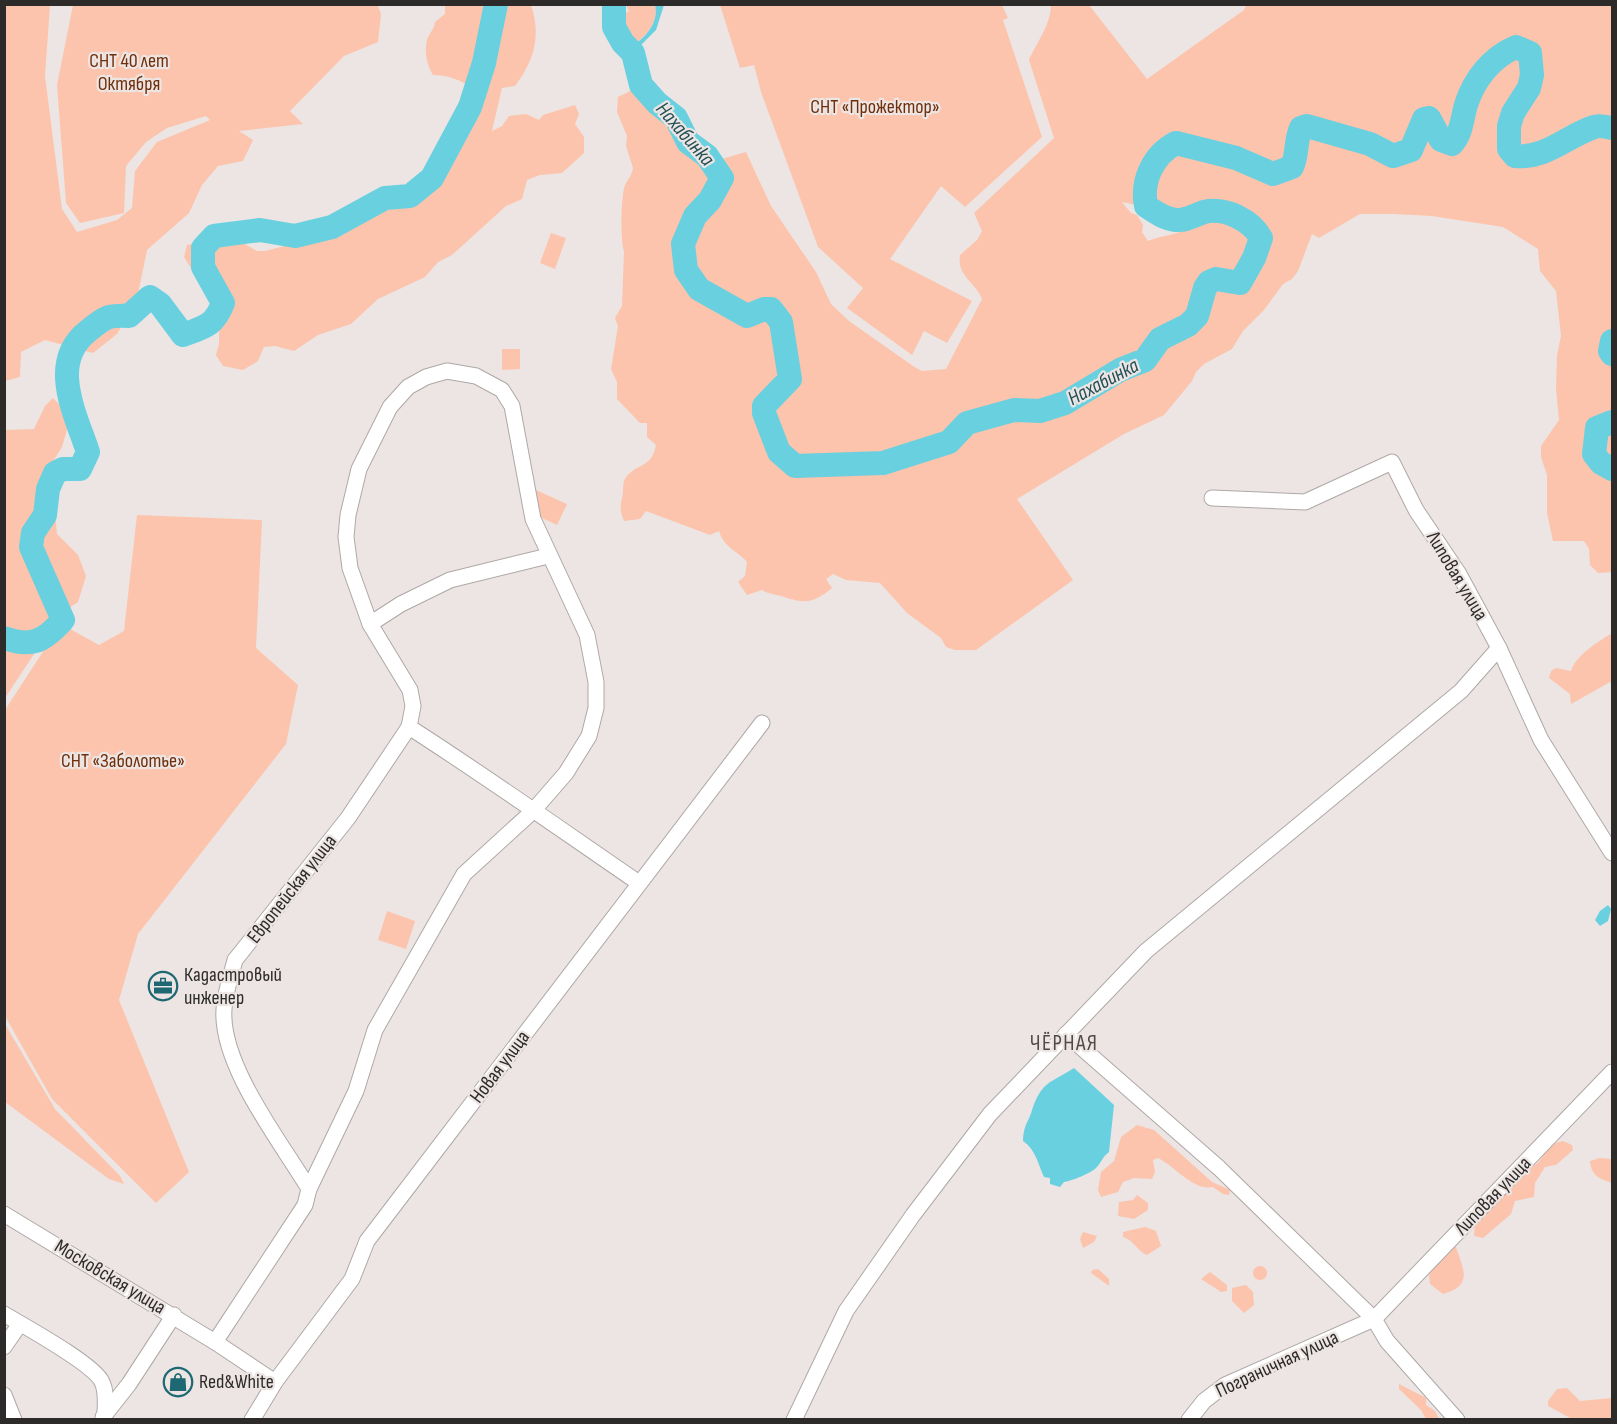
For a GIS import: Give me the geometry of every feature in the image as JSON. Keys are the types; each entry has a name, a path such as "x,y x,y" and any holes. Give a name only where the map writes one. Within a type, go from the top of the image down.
{"street":[{"name":"Европейская улица","path":"215,1342 305,1205 309,1189 356,1091 375,1030 464,874 532,811 578,755 590,736 596,708 596,682 587,635 548,556 533,519 513,406 502,390 476,376 447,371 426,376 408,387 390,407 354,483 346,537 350,568 370,624 410,690 413,706 409,727 348,818 236,960 228,984 224,1009 225,1030 238,1068 280,1146 309,1189"},
{"name":"Липовая улица","path":"1212,498 1305,502 1392,462 1416,510 1459,574 1499,648 1541,740 1612,853"},
{"path":"370,624 401,603 450,580 548,556"},
{"path":"794,1419 846,1311 913,1215 990,1114 1146,951 1461,691 1499,648"},
{"name":"Новая улица","path":"252,1419 275,1383 352,1279 367,1241 762,723"},
{"path":"409,727 639,883"},
{"path":"1066,1034 1219,1168 1374,1319 1386,1341 1457,1419"},
{"name":"Липовая улица","path":"1374,1319 1612,1072"},
{"name":"Московская улица","path":"4,1214 174,1315 215,1342"},
{"path":"4,1314 89,1368 102,1380 105,1394 103,1417"},
{"path":"103,1417 129,1384 174,1315"},
{"name":"Пограничная улица","path":"1189,1419 1204,1401 1225,1385 1374,1319"},
{"path":"4,1347 20,1324"},
{"path":"215,1342 275,1383"},
{"path":"4,1395 14,1419"}],"green space":[{"name":"СНТ 40 лет Октября","path":"5,4 50,5 45,76 62,209 77,232 117,220 132,208 135,171 157,142 210,120 206,116 167,128 146,142 126,166 124,213 80,223 66,203 57,85 73,5 377,4 381,14 378,42 344,56 290,111 303,124 239,131 253,140 243,161 218,166 202,185 189,213 147,250 137,299 117,334 93,353 45,340 21,352 20,377 5,381"},
{"path":"445,5 531,5 536,37 531,57 515,86 502,88 492,131 502,126 509,116 526,114 539,120 543,115 575,105 579,114 575,124 584,137 584,153 562,173 540,175 527,180 522,199 506,206 452,255 438,262 425,277 378,299 351,324 318,335 294,351 275,346 264,347 258,361 243,370 223,366 216,355 219,344 219,318 230,312 231,300 209,278 195,275 184,257 187,245 196,243 207,245 236,239 257,251 265,251 328,235 363,213 377,190 384,187 403,201 413,193 457,135 467,131 460,121 457,109 464,101 477,104 479,95 470,86 458,80 433,75 429,67 426,54 427,40 435,22 445,14"},
{"path":"626,5 655,5 655,17 650,28 634,45 623,38 619,17 629,11"},
{"name":"СНТ «Прожектор»","path":"720,5 1002,5 1008,18 1003,20 1042,137 965,207 941,186 890,259 972,301 947,343 924,331 912,355 847,308 863,288 818,247 761,92 754,65 740,68"},
{"path":"1051,5 1089,5 1147,79 1244,10 1246,5 1612,6 1612,572 1598,573 1590,565 1589,549 1584,541 1553,541 1547,513 1547,475 1541,457 1541,446 1559,420 1556,389 1557,355 1561,336 1556,291 1540,271 1538,249 1503,227 1432,216 1360,214 1319,238 1312,234 1298,271 1292,279 1283,284 1264,310 1243,331 1232,349 1204,364 1196,372 1192,381 1164,415 1124,434 1017,499 1073,580 976,650 955,650 946,647 941,638 907,613 880,583 846,580 833,574 826,579 832,588 820,597 809,601 791,599 762,590 747,595 738,582 745,576 747,562 727,545 719,531 710,535 646,511 640,519 624,521 621,507 624,481 629,474 651,458 656,445 647,437 647,423 640,423 617,399 617,382 611,369 618,326 615,318 622,306 623,198 625,185 633,168 626,146 627,136 617,112 618,97 630,91 638,94 676,122 677,144 705,164 746,152 771,206 816,272 831,304 849,321 913,366 922,371 946,369 982,299 961,269 960,262 960,255 977,240 982,231 974,213 1054,138 1029,60 1046,26","holes":["1144,197 1146,206 1166,213 1189,214 1188,227 1148,241 1142,232 1143,225 1137,215 1131,213 1122,202 1136,205"]},
{"path":"551,233 566,238 555,269 540,263"},
{"path":"502,349 520,349 520,369 502,370"},
{"path":"53,398 65,410 68,426 62,447 50,466 57,534 78,555 86,576 78,602 61,613 5,698 5,430 34,429 45,406"},
{"path":"536,490 567,504 557,525 540,517"},
{"name":"СНТ «Заболотье»","path":"137,515 262,520 256,648 298,685 286,744 138,934 119,1000 189,1172 156,1203 52,1099 5,1016 5,710 61,624 99,645 124,631"},
{"path":"1612,633 1612,681 1571,704 1570,694 1549,678 1551,671 1556,668 1571,671 1582,654"},
{"path":"387,911 415,921 406,949 378,940"},
{"path":"5,1024 55,1109 120,1176 124,1184 109,1179 5,1102"},
{"path":"1137,1125 1154,1130 1212,1182 1230,1190 1229,1195 1213,1187 1192,1182 1158,1158 1153,1160 1155,1172 1152,1179 1134,1178 1123,1182 1118,1192 1101,1197 1098,1190 1101,1172 1114,1161 1121,1137"},
{"path":"1563,1141 1572,1145 1573,1150 1556,1165 1545,1167 1535,1183 1534,1197 1515,1201 1511,1214 1483,1238 1474,1236 1475,1220 1525,1168 1537,1164 1550,1147"},
{"path":"1600,1158 1611,1159 1612,1183 1600,1178 1592,1170 1590,1161"},
{"path":"1137,1195 1148,1203 1148,1210 1134,1219 1118,1216 1119,1202 1133,1200"},
{"path":"1145,1227 1156,1231 1161,1246 1147,1255 1123,1237 1123,1232"},
{"path":"1083,1232 1097,1236 1094,1242 1083,1248 1080,1239"},
{"path":"1456,1247 1463,1268 1463,1280 1459,1286 1443,1294 1430,1284 1429,1275 1449,1248"},
{"path":"1257,1266 1263,1266 1267,1273 1263,1280 1257,1280 1253,1276 1253,1270"},
{"path":"1098,1269 1109,1279 1109,1286 1091,1273 1092,1270"},
{"path":"1210,1272 1227,1285 1227,1291 1221,1292 1201,1279"},
{"path":"1246,1285 1253,1292 1254,1305 1244,1313 1232,1301 1232,1288"},
{"path":"1399,1384 1426,1398 1426,1405 1435,1411 1439,1419 1426,1419 1421,1410 1399,1389"},
{"path":"1567,1388 1580,1401 1612,1398 1612,1419 1572,1419 1548,1406 1548,1401 1557,1389"}],"water":[{"path":"610,4 616,5 625,34 623,38 634,45 651,28 655,17 655,5 664,5 656,30 639,47 642,55 638,66 619,46 611,31 608,14"},
{"path":"685,125 688,131 695,133 696,144 707,156 705,164 684,153 677,144 680,126"},
{"path":"1608,905 1611,909 1608,921 1600,926 1595,920 1600,911"},
{"path":"1074,1068 1114,1105 1109,1152 1094,1170 1064,1182 1060,1187 1050,1184 1050,1178 1044,1177 1034,1153 1023,1141 1025,1127 1039,1093 1047,1084"}],"waterway":[{"name":"Нахабинка","path":"4,638 22,642 37,641 50,633 63,620 31,547 33,533 45,515 48,489 55,473 63,469 80,469 88,452 68,388 69,358 76,344 103,320 116,316 129,316 150,297 160,304 183,335 208,325 216,317 223,303 203,267 203,248 214,236 260,230 295,236 332,227 385,198 410,196 432,178 470,107 484,63 496,4"},
{"name":"Нахабинка","path":"614,4 614,27 623,43 633,53 641,85 657,103 676,118 688,142 707,156 722,178 710,200 695,216 683,244 686,270 699,289 747,316 764,309 771,309 781,322 790,379 764,406 764,413 779,452 795,466 883,463 949,442 967,423 1014,410 1040,411 1065,403 1120,370 1145,360 1160,339 1188,325 1197,316 1209,282 1216,279 1240,283 1254,258 1261,238 1251,226 1237,216 1220,211 1204,212 1187,219 1176,220 1164,217 1146,206 1145,187 1150,170 1161,154 1176,143 1236,158 1273,174 1292,167 1299,133 1301,128 1307,126 1370,144 1393,156 1411,150 1424,119 1429,118 1441,140 1452,144 1460,130 1469,95 1479,78 1499,57 1516,47 1530,53 1532,75 1529,88 1513,113 1509,126 1509,149 1515,156 1546,151 1594,127 1612,128"},
{"name":"Нахабинка","path":"1612,341 1610,351 1612,354"},
{"name":"Нахабинка","path":"1612,422 1597,428 1594,454 1601,463 1612,469"}],"place":[{"name":"Кадастровый инженер","path":"163,986"},
{"name":"Red&White","path":"178,1382"}],"district":[{"name":"ЧЁРНАЯ","path":"1064,1043"}]}
